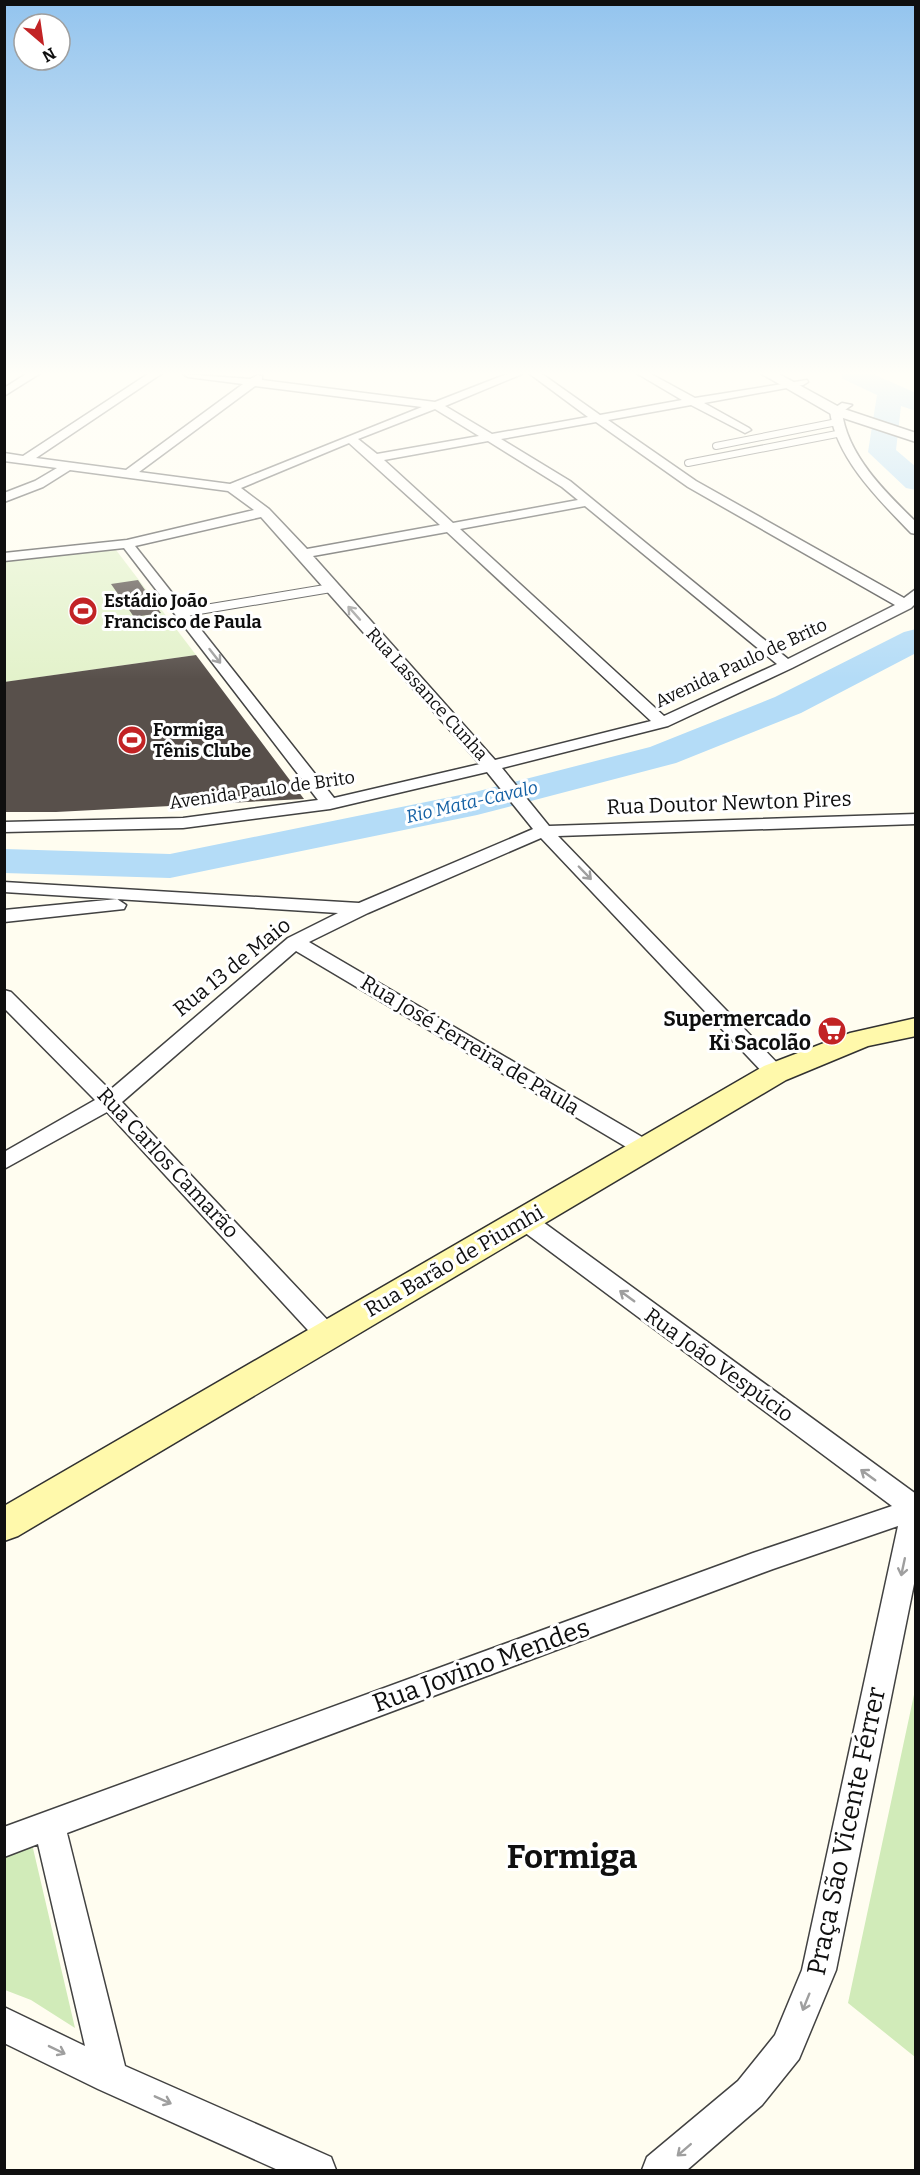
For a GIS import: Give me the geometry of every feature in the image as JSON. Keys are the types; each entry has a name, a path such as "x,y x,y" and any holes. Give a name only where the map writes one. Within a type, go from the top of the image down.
{"main road":[{"name":"Rua Barão de Piumhi","path":"4,1525 775,1073 860,1039 915,1027"}],"street":[{"path":"4,498 39,484 53,476"},
{"name":"Rua Lassance Cunha","path":"139,476 231,488 246,496 264,512 304,554 491,766 539,824 775,1073"},
{"path":"231,488 261,476"},
{"path":"394,476 662,723"},
{"path":"552,476 588,502 787,665"},
{"path":"680,476 911,599"},
{"path":"867,476 870,482 915,530"},
{"path":"304,554 588,502"},
{"path":"4,556 127,544 264,512"},
{"path":"127,544 330,804"},
{"name":"Avenida Paulo de Brito","path":"4,826 183,823 330,804 491,766 662,723 787,665 911,599"},
{"name":"Rua Doutor Newton Pires","path":"539,824 915,819"},
{"name":"Rua 13 de Maio","path":"4,1162 110,1101 295,942 539,824"},
{"path":"4,887 181,900 361,909"},
{"path":"4,916 181,900"},
{"name":"Rua José Ferreira de Paula","path":"295,942 646,1149"},
{"name":"Rua Carlos Camarão","path":"4,996 110,1101 327,1335"},
{"name":"Rua João Vespúcio","path":"524,1220 915,1509"},
{"name":"Rua Jovino Mendes","path":"4,1842 763,1561 915,1509"},
{"name":"Praça São Vicente Férrer","path":"660,2170 750,2093 787,2047 819,1970 915,1509"},
{"path":"49,1824 110,2077"},
{"path":"4,2024 110,2077 318,2170"}],"lane":[{"path":"181,613 332,588"}],"green space":[{"name":"Estádio João Francisco de Paula","path":"116,550 196,655 5,682 4,561"},
{"path":"915,1690 915,2057 848,2003"},
{"path":"32,1844 75,2028 31,2000 5,1990 4,1855"}],"building":[{"path":"138,580 161,613 134,617 111,584"},
{"name":"Formiga Tênis Clube","path":"196,655 304,799 56,812 4,812 4,682"}],"waterway":[{"name":"Rio Mata-Cavalo","path":"909,476 916,482"},
{"name":"Rio Mata-Cavalo","path":"4,861 170,866 477,803 663,755 788,705 916,639"}],"place":[{"name":"Estádio João Francisco de Paula","path":"83,611"},
{"name":"Formiga Tênis Clube","path":"132,740"},
{"name":"Supermercado Ki Sacolão","path":"832,1031"}],"district":[{"name":"Formiga","path":"572,1856"}]}
